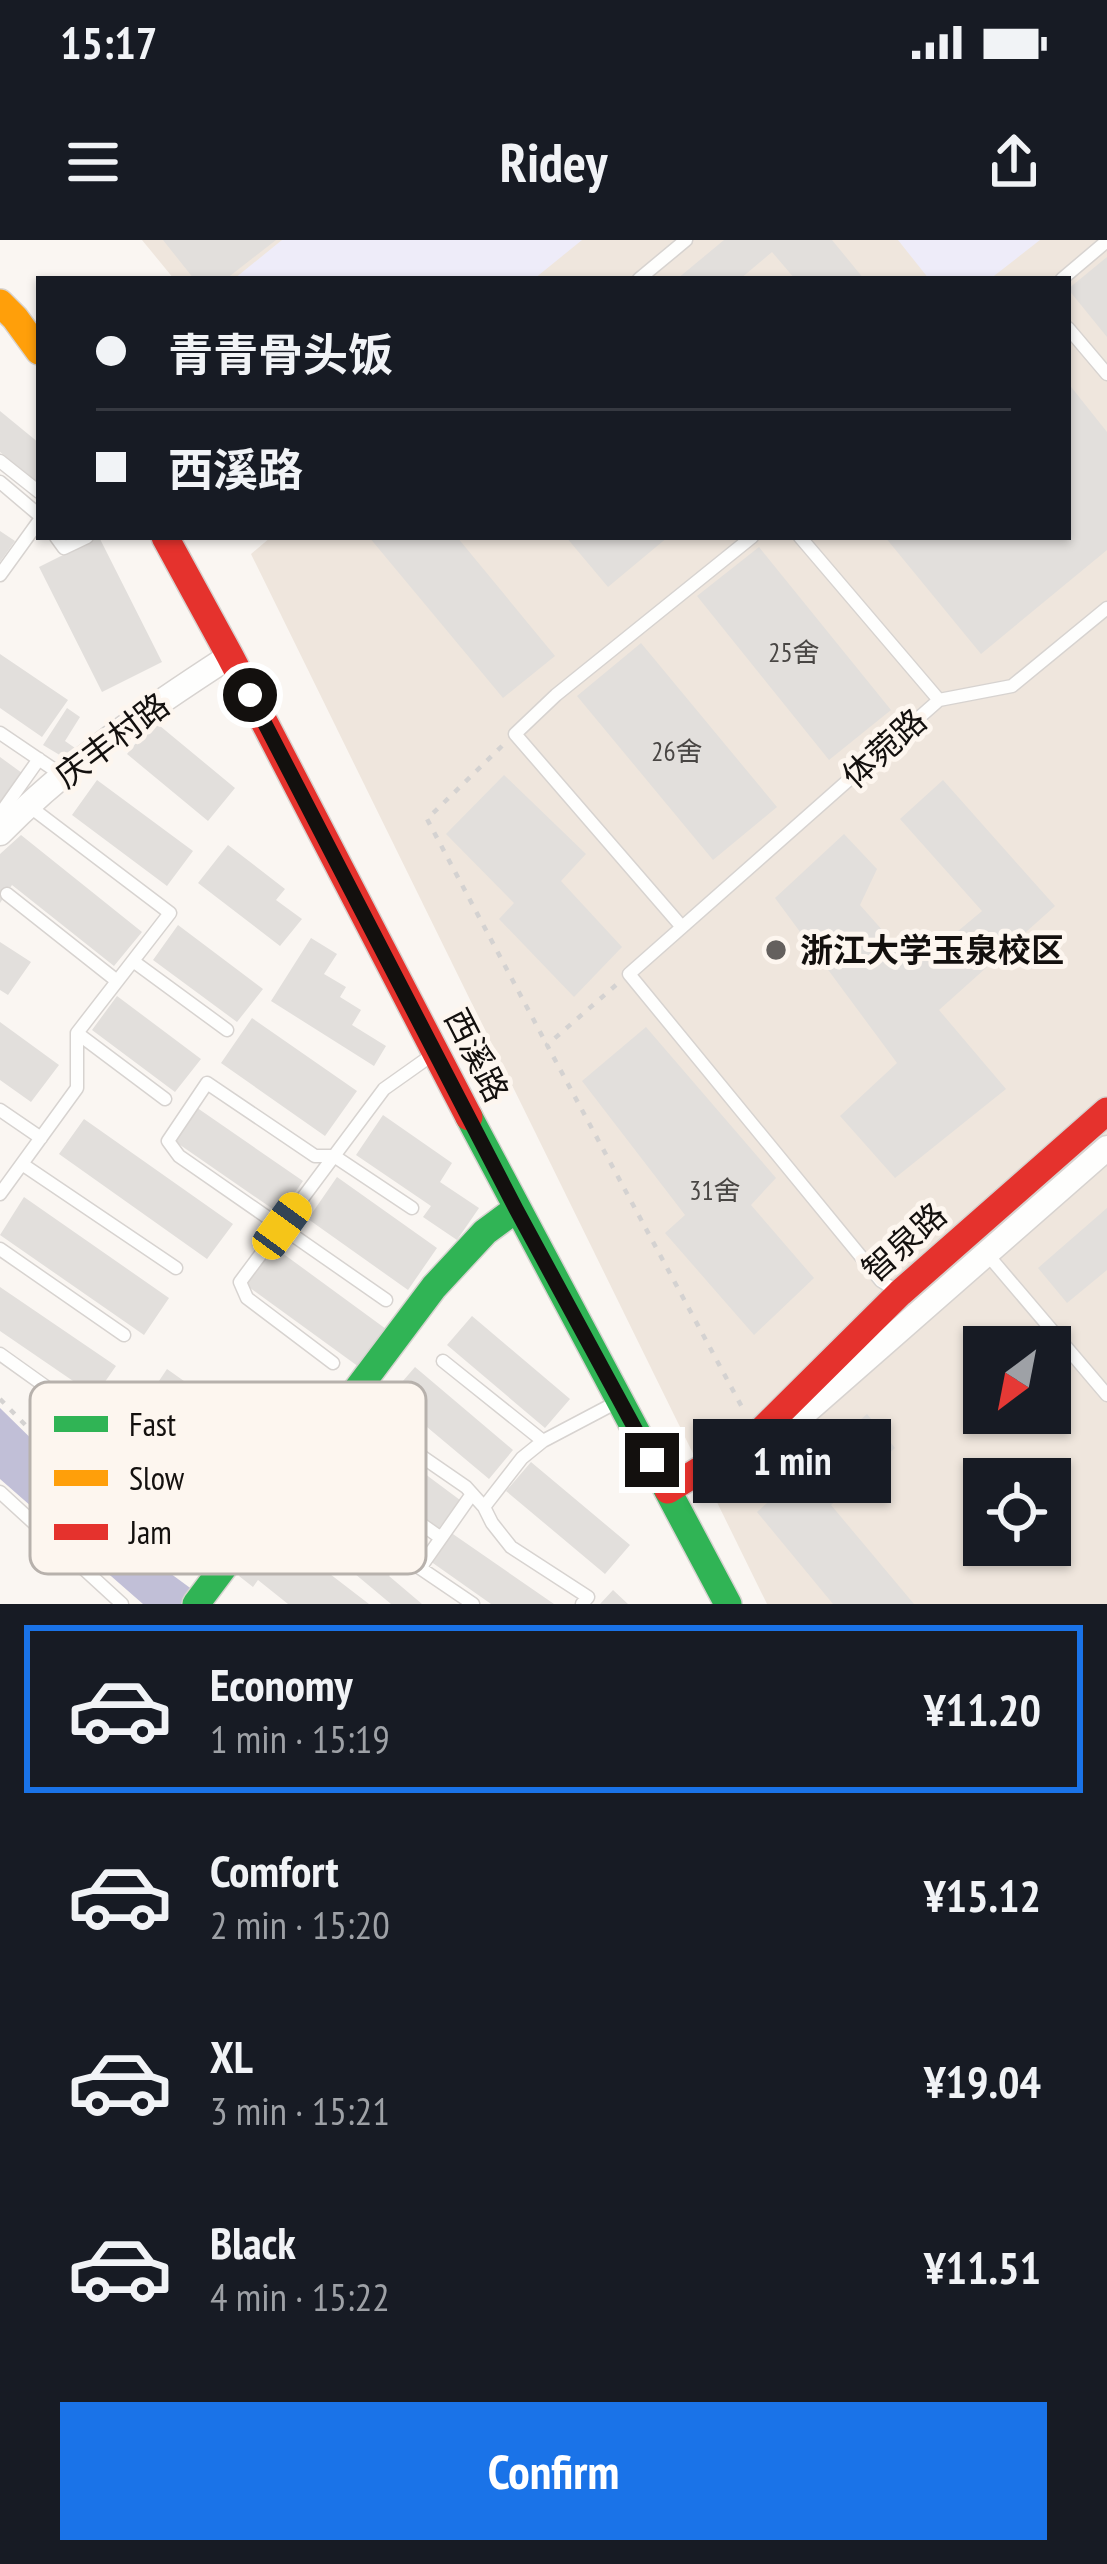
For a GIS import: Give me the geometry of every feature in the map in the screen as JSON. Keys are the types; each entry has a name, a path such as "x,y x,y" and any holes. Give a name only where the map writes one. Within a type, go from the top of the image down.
{"main road":[{"path":"0,303 36,347"},
{"name":"西溪路","path":"167,540 728,1604"},
{"name":"智泉路","path":"668,1490 758,1434 900,1293 1107,1111"},
{"path":"362,1382 434,1287 485,1232 516,1209"}],"street":[{"name":"庆丰村路","path":"0,833 62,775 157,703 230,656"},
{"name":"智泉路","path":"758,1434 790,1425 1107,1148"}],"lane":[{"path":"643,276 686,240"},
{"path":"1065,276 1098,243"},
{"path":"1071,332 1107,374"},
{"path":"0,461 36,490"},
{"path":"0,482 36,515"},
{"path":"0,575 36,522"},
{"path":"682,927 515,734 556,695 748,540"},
{"path":"803,540 939,700"},
{"name":"体菀路","path":"629,974 939,700 1012,686 1107,608"},
{"path":"0,733 62,775"},
{"path":"0,814 39,759"},
{"path":"0,1193 77,1088 77,1033 170,913 29,806"},
{"path":"8,894 117,981"},
{"path":"133,961 227,1030"},
{"path":"629,974 881,1281 900,1293"},
{"path":"77,1033 166,1099"},
{"path":"333,1364 247,1298 240,1282 383,1089 436,1052"},
{"path":"386,1300 179,1156 168,1141 207,1083 315,1156 334,1156 412,1208"},
{"path":"0,1109 41,1138"},
{"path":"22,1164 176,1268"},
{"path":"0,1249 124,1335"},
{"path":"986,1252 1107,1395"},
{"path":"0,1354 39,1382"},
{"path":"442,1361 543,1441"},
{"path":"484,1507 522,1458 543,1441 620,1401"},
{"path":"426,1461 472,1494 511,1546 588,1597 582,1604"},
{"path":"0,1492 30,1520"},
{"path":"426,1559 472,1494"},
{"path":"426,1527 441,1538"},
{"path":"426,1572 473,1604"},
{"path":"89,1574 122,1604"}],"path":[{"path":"515,734 427,819 758,1434"},
{"path":"547,1045 629,974"},
{"path":"0,1399 30,1430"},
{"path":"175,1574 202,1595"}],"shaded area":[{"name":"浙江大学玉泉校区","path":"142,240 1107,240 1107,1604 767,1604 251,554 267,540 1071,540 1071,276 172,276"},
{"path":"282,240 582,240 538,276 238,276"},
{"path":"898,240 1040,240 994,276 927,276"}],"water":[{"path":"0,1408 30,1437 30,1505 0,1479"},
{"path":"109,1574 171,1574 212,1604 143,1604"}],"building":[{"path":"163,240 276,240 230,276 192,276"},
{"path":"724,240 832,240 862,276 792,276 772,252 744,276 681,276"},
{"path":"1107,257 1107,337 1071,293 1071,287"},
{"path":"1071,387 1107,432 1107,550 981,654 887,540 1071,540"},
{"path":"0,411 36,441 36,481 0,452"},
{"path":"0,531 15,541 0,562"},
{"path":"101,540 162,662 102,692 39,567"},
{"path":"371,540 459,540 555,656 503,698"},
{"path":"569,540 664,540 608,587"},
{"path":"759,547 891,710 829,760 697,596"},
{"path":"641,643 777,807 713,860 577,696"},
{"path":"0,654 68,700 42,737 0,708"},
{"path":"67,708 80,717 65,741 75,748 68,760 43,745"},
{"path":"154,721 235,788 208,821 127,754"},
{"path":"0,757 22,773 0,806"},
{"path":"504,775 586,854 561,881 622,947 574,997 499,919 514,903 446,834"},
{"path":"97,780 193,851 167,886 72,815"},
{"path":"943,780 1055,906 939,1010 1006,1089 895,1178 840,1116 897,1063 775,898 844,834 877,869 860,905 915,967 982,911 900,819"},
{"path":"21,835 142,932 114,966 12,885 0,903 0,854"},
{"path":"228,845 285,889 276,900 302,919 280,946 198,883"},
{"path":"178,925 263,989 237,1022 153,960"},
{"path":"311,938 337,954 324,974 346,987 340,997 361,1010 352,1025 386,1046 374,1066 271,1001"},
{"path":"0,942 31,962 8,995 0,990"},
{"path":"117,996 201,1059 175,1092 92,1030"},
{"path":"252,1018 357,1091 325,1136 221,1063"},
{"path":"0,1022 59,1065 31,1102 0,1080"},
{"path":"646,1027 776,1178 751,1205 814,1278 754,1335 665,1233 685,1215 582,1081"},
{"path":"193,1105 303,1181 280,1214 170,1138"},
{"path":"383,1115 452,1163 440,1182 479,1208 457,1240 423,1217 431,1206 356,1155"},
{"path":"84,1119 233,1224 207,1259 59,1154"},
{"path":"337,1177 437,1248 408,1290 308,1219"},
{"path":"24,1197 169,1298 144,1335 0,1235"},
{"path":"1107,1208 1107,1270 1067,1303 1038,1268"},
{"path":"274,1247 386,1329 359,1367 246,1285"},
{"path":"0,1287 116,1366 105,1382 75,1382 0,1331"},
{"path":"472,1316 570,1399 545,1428 447,1345"},
{"path":"415,1367 513,1450 489,1479 426,1426 426,1382 402,1382"},
{"path":"167,1369 185,1382 158,1382"},
{"path":"867,1414 895,1448 831,1505 914,1604 833,1604 757,1512"},
{"path":"531,1462 630,1545 605,1574 506,1491"},
{"path":"426,1475 460,1500 439,1528 426,1518"},
{"path":"450,1532 554,1604 491,1604 430,1561"},
{"path":"330,1574 369,1604 288,1604 258,1580 253,1587 239,1576"},
{"path":"355,1574 391,1574 422,1604 391,1604"},
{"path":"613,1590 628,1604 600,1604"}],"traffic: fast":[{"path":"469,1117 728,1604"},
{"path":"363,1382 434,1287 485,1232 516,1209"},
{"path":"196,1604 219,1574"}],"traffic: slow":[{"path":"0,303 36,347"}],"traffic: jam":[{"path":"167,540 469,1117"},
{"path":"668,1490 758,1434 900,1293 1107,1111"}],"place":[{"name":"浙江大学玉泉校区","path":"776,950"}],"route":[{"path":"250,695 516,1209 652,1460"}]}
